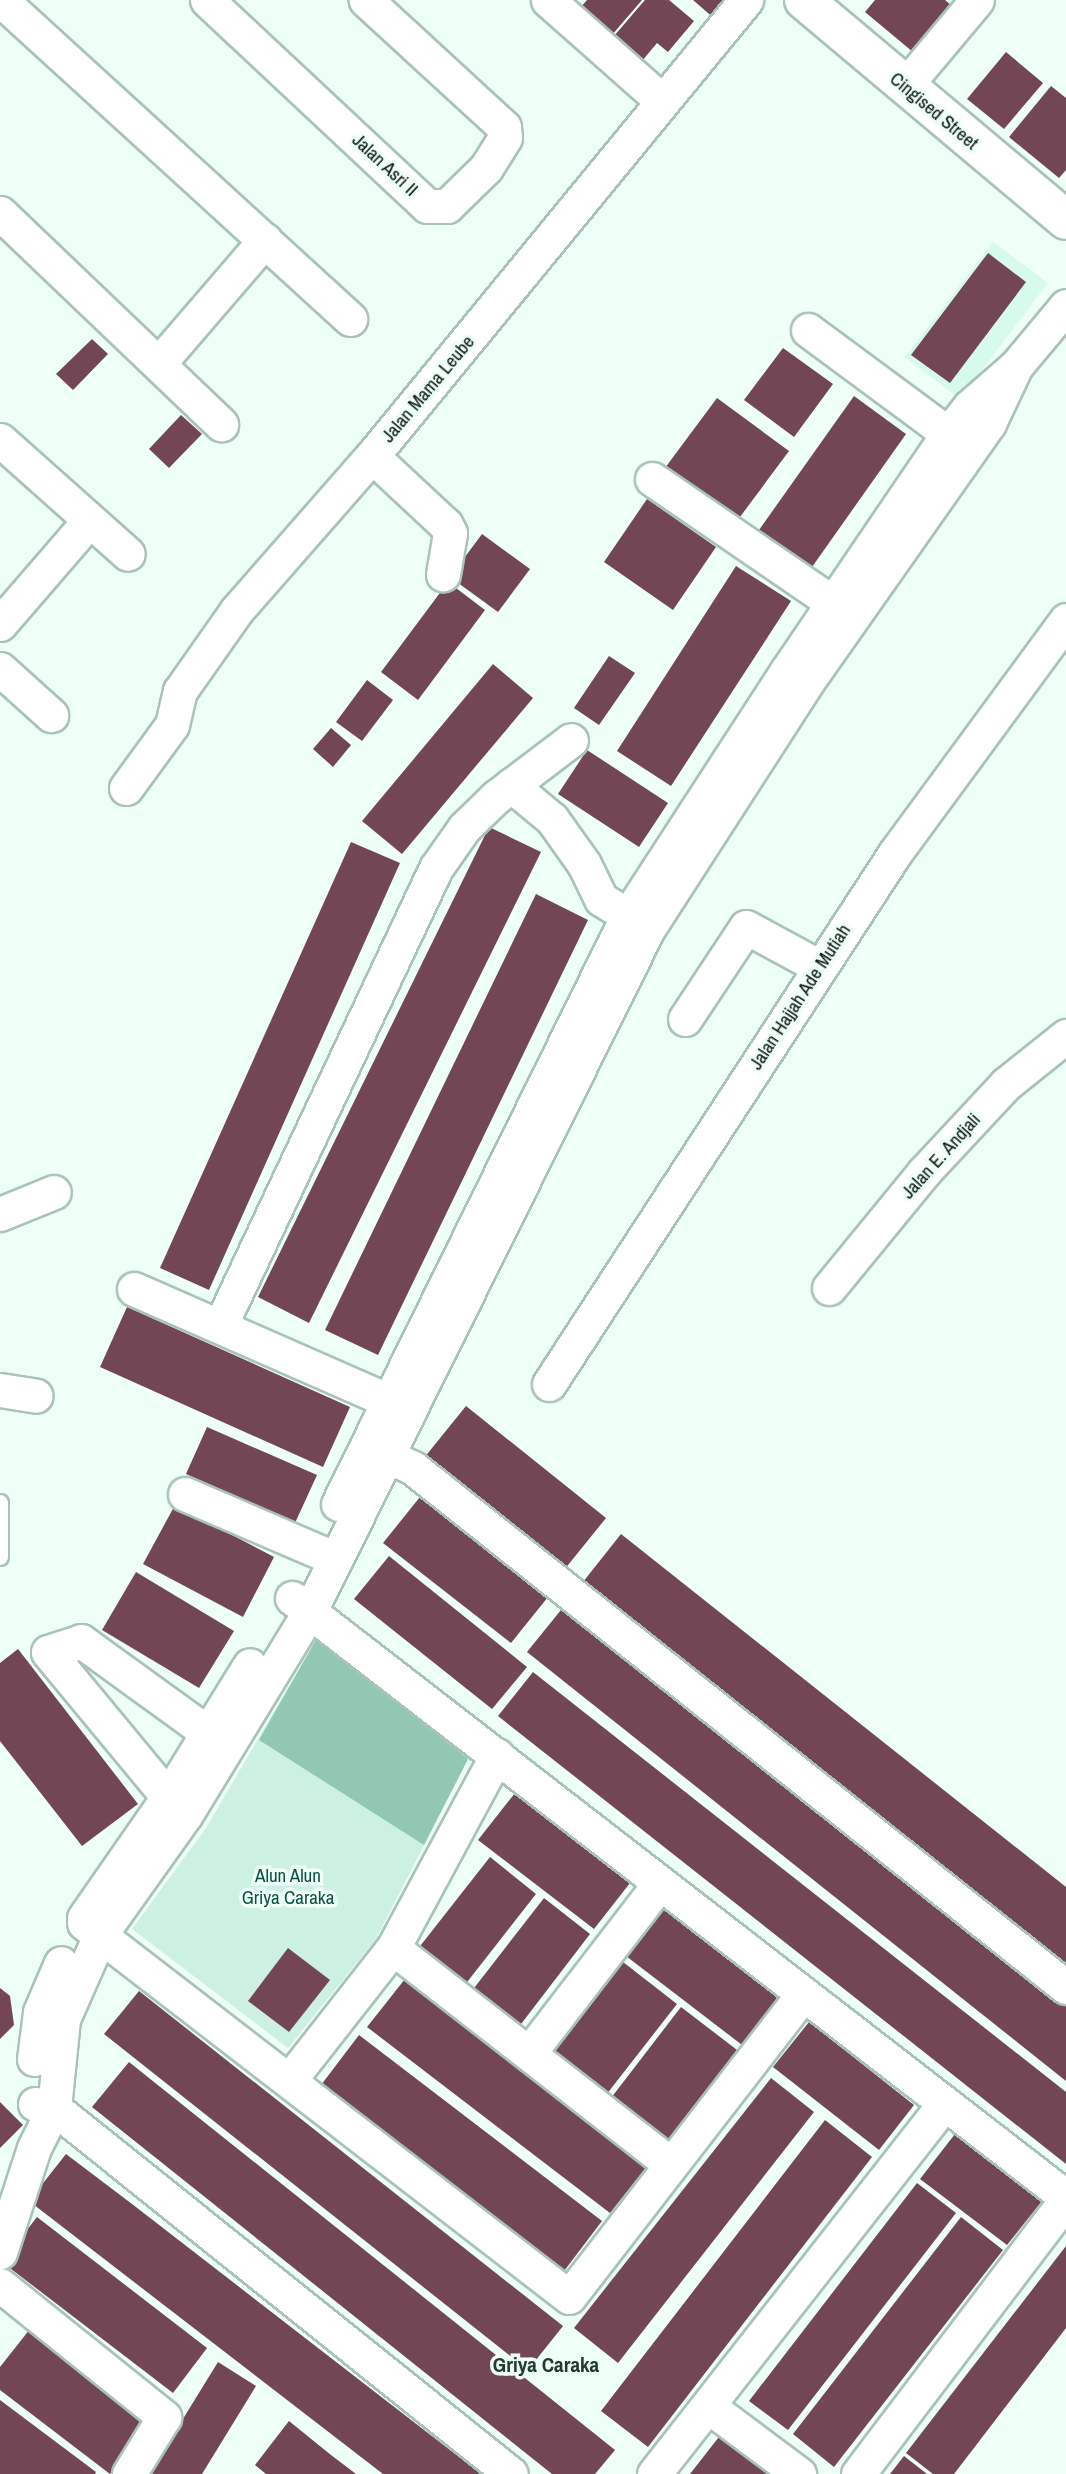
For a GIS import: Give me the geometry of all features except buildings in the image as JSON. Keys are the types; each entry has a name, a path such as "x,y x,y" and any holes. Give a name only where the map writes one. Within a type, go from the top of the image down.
{"main road":[{"name":"Cingised Street","path":"804,0 1066,220"}],"street":[{"path":"1,0 350,319"},
{"name":"Jalan Asri II","path":"207,0 427,206 447,205 486,168 505,137 504,127 366,0"},
{"path":"548,0 662,100"},
{"name":"Jalan Mama Leube","path":"126,788 172,725 180,691 225,626 372,456 746,0"},
{"path":"905,86 977,0"},
{"path":"0,213 160,362 221,424"},
{"path":"160,362 265,240"},
{"path":"91,1928 186,1814 302,1604 638,923 796,678 965,435 1016,366 1066,306"},
{"path":"808,330 965,435"},
{"path":"796,678 833,603 965,435"},
{"path":"0,440 88,522 128,554"},
{"path":"372,456 446,525 450,533 443,574"},
{"path":"652,479 833,603"},
{"path":"0,624 88,522"},
{"name":"Jalan Hajjah Ade Mutiah","path":"549,1384 895,853 1066,620"},
{"path":"0,669 51,715"},
{"path":"221,1324 436,868 464,828 511,785 571,740"},
{"path":"511,785 552,819 601,899 638,923"},
{"path":"685,1019 746,927 820,967"},
{"name":"Jalan E. Andjali","path":"829,1288 933,1163 1006,1084 1066,1036"},
{"path":"0,1214 54,1192"},
{"path":"134,1289 221,1324 399,1406"},
{"path":"0,1390 36,1395"},
{"path":"377,1451 414,1468 1066,1987"},
{"path":"185,1494 326,1555"},
{"path":"0,2252 34,2148 63,2019 91,1928 208,1733 302,1604"},
{"path":"302,1604 1066,2199 858,2474"},
{"path":"168,1797 48,1652 81,1641 208,1733"},
{"path":"291,2078 393,1948 497,1755"},
{"path":"530,2053 659,1884"},
{"path":"91,1928 291,2078 569,2297 802,1996"},
{"path":"393,1948 670,2164"},
{"path":"654,2474 943,2105"},
{"path":"43,2106 511,2474"},
{"path":"0,2285 164,2417 129,2474"},
{"path":"708,2406 799,2474"}],"lane":[{"path":"0,1503 0,1557"}],"shaded area":[{"path":"993,242 1048,283 960,399 905,357"},
{"path":"317,1638 468,1759 424,1845 259,1740"}],"green space":[{"name":"Alun Alun Griya Caraka","path":"317,1638 468,1759 376,1939 288,2048 132,1929 206,1828"}],"district":[{"name":"Griya Caraka","path":"546,2365"}]}
